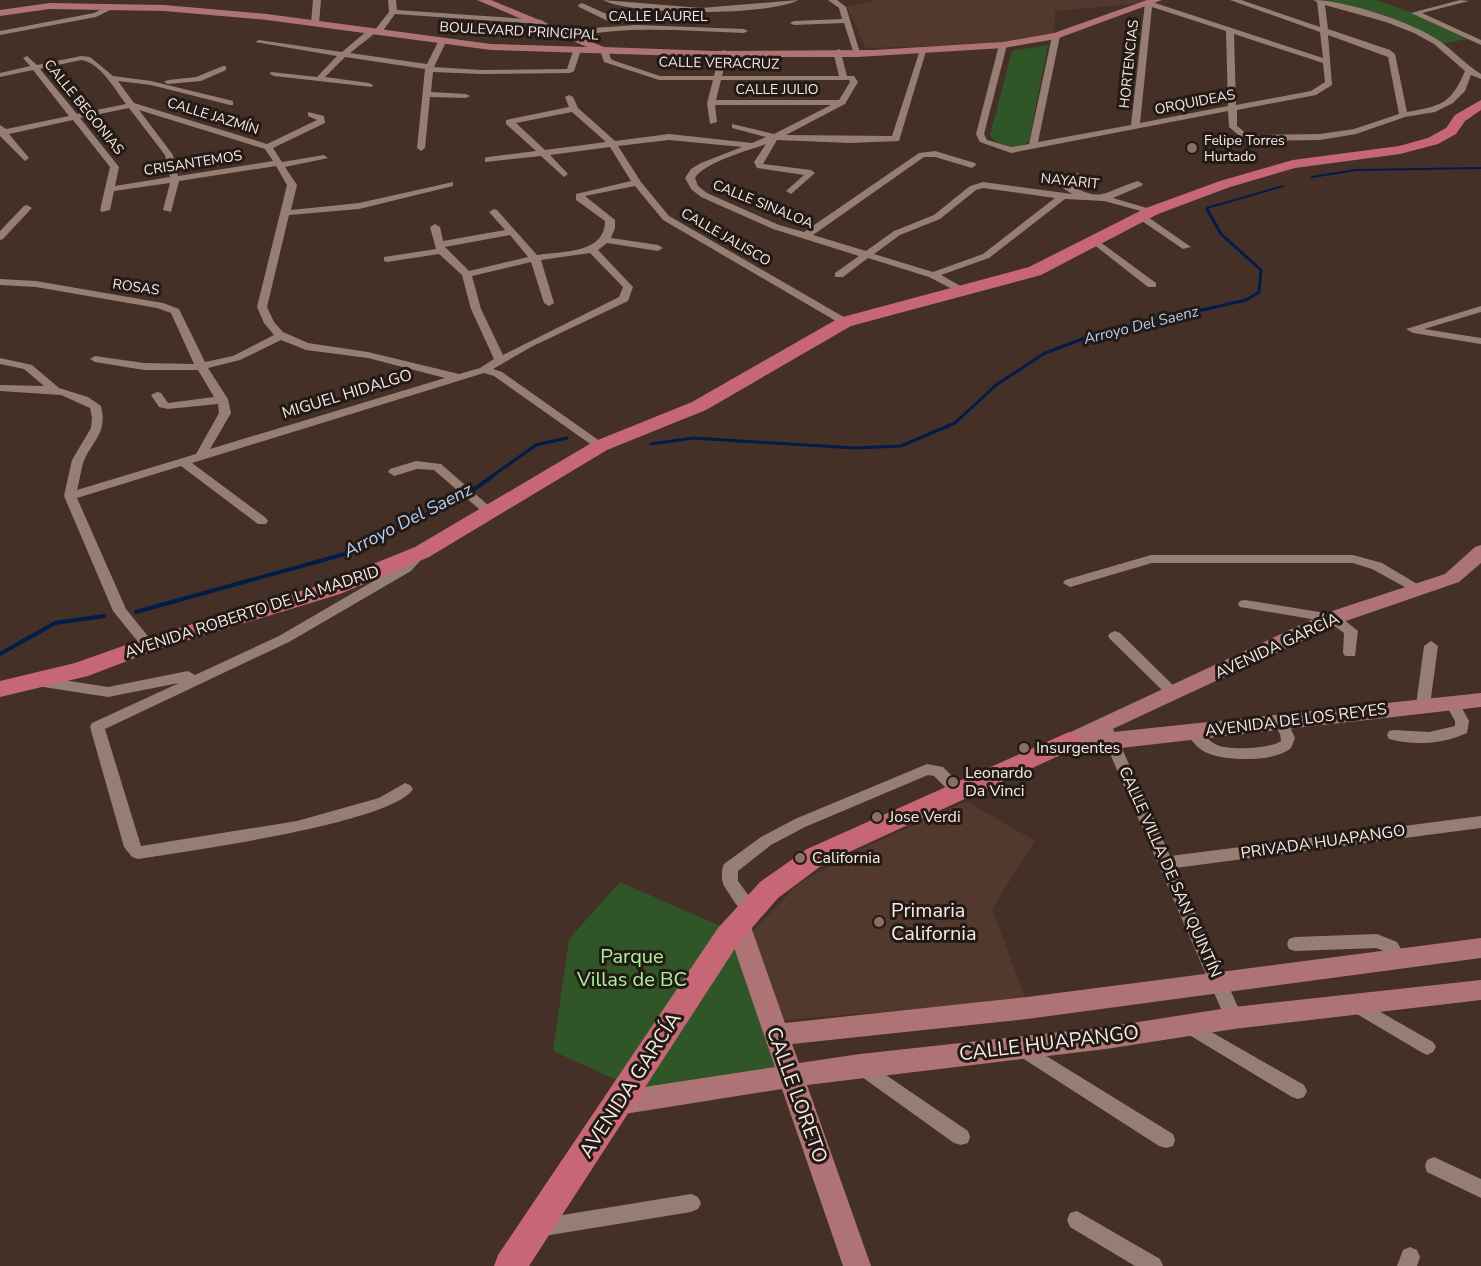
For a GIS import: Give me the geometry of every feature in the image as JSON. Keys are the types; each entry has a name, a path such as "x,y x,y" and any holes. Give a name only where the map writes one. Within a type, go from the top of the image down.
{"main road":[{"name":"AVENIDA ROBERTO DE LA MADRID","path":"0,689 80,670 148,645 332,589 422,552 600,446 699,406 845,322 1035,271 1096,242 1147,214 1225,184 1293,164 1400,150 1433,141 1451,130 1461,118 1479,107"},
{"name":"AVENIDA GARCÍA","path":"510,1266 714,957 745,917 790,873 816,856 1069,741"}],"street":[{"path":"315,23 317,0"},
{"path":"320,78 341,56 374,33 393,12 392,0"},
{"path":"482,0 509,13 520,14"},
{"path":"498,0 520,14 604,50"},
{"path":"607,0 681,9 720,9 794,0"},
{"path":"832,0 842,7 862,52"},
{"path":"1234,0 1380,48 1392,56 1403,115"},
{"path":"1153,1 1327,62"},
{"name":"BOULEVARD PRINCIPAL","path":"0,13 47,3 90,3 215,12 491,47 720,54 838,53 1003,45 1056,36 1153,1"},
{"name":"HORTENCIAS","path":"1135,128 1153,1"},
{"path":"1319,1 1403,25 1452,52 1469,71 1481,77"},
{"name":"ORQUIDEAS","path":"1003,45 980,134 984,142 1011,150 1312,93 1329,83 1319,1"},
{"path":"1466,1 1415,13 1481,43"},
{"path":"582,5 617,22 590,30"},
{"path":"0,33 96,15 111,6"},
{"path":"393,12 541,22"},
{"path":"794,22 848,21"},
{"path":"1230,28 1233,127 1245,136 1320,137 1356,131 1403,115 1432,110 1450,101 1461,91 1469,71"},
{"name":"CALLE LAUREL","path":"573,35 590,30 744,31"},
{"path":"1464,36 1481,32"},
{"path":"1033,146 1056,36"},
{"path":"259,42 429,68 570,71 577,50"},
{"path":"421,148 429,68 442,42"},
{"name":"CALLE VERACRUZ","path":"604,50 607,60 612,63 649,76 718,79 843,76"},
{"path":"735,126 775,137 896,139 924,50"},
{"path":"838,53 843,76 851,78 854,82 842,102"},
{"path":"713,122 711,103 718,79 720,54"},
{"name":"CALLE BEGONIAS","path":"27,58 115,167 112,189 105,210"},
{"path":"0,75 87,58 111,78 170,155 175,181 168,210"},
{"path":"151,83 187,82 223,68"},
{"path":"274,74 369,85"},
{"path":"111,78 151,83 230,103"},
{"path":"427,94 466,96"},
{"name":"CALLE JALISCO","path":"569,97 574,109 612,143 637,183 666,218 845,322"},
{"name":"CALLE JULIO","path":"711,103 842,102"},
{"name":"CALLE SINALOA","path":"842,102 775,137 751,145 694,171 690,178 694,187 704,195 776,227 933,275 960,290"},
{"path":"24,158 1,131 132,105"},
{"name":"CALLE JAZMÍN","path":"132,105 268,147 280,164 292,185 262,307 265,318 282,335"},
{"path":"564,174 509,122 574,109"},
{"path":"268,147 322,121 321,118 311,114"},
{"path":"488,160 669,136 751,145"},
{"path":"775,137 758,162 760,166 811,172 791,191"},
{"path":"805,236 927,153 972,165"},
{"name":"CRISANTEMOS","path":"112,189 324,158"},
{"path":"1078,176 1059,182 1081,195"},
{"path":"467,274 535,258 592,250 605,240 610,228 609,220 579,198 581,194 637,183"},
{"path":"285,213 359,206 450,184"},
{"path":"1104,198 1138,184"},
{"name":"NAYARIT","path":"866,256 897,233 937,217 974,188 983,185 1063,196 1081,195 1104,198 1147,214 1186,247"},
{"path":"933,275 986,256 1063,196"},
{"path":"0,237 27,208"},
{"path":"494,212 535,258 549,303"},
{"path":"435,227 441,248 467,274 476,309 500,360"},
{"path":"387,259 512,232"},
{"path":"605,240 626,241 658,248"},
{"path":"1096,242 1152,285"},
{"name":"MIGUEL HIDALGO","path":"70,496 484,370 544,336 624,299 628,287 592,250"},
{"path":"839,275 866,256"},
{"name":"ROSAS","path":"0,282 36,284 167,308 179,317 202,368 222,399"},
{"path":"1481,309 1411,329 1481,341"},
{"path":"95,359 154,369 202,368 259,348 282,335 307,348 362,354 428,372 459,377"},
{"path":"0,361 28,367 55,390"},
{"path":"484,370 498,374 600,446"},
{"path":"0,388 55,390 82,396 95,406 98,418 97,428 78,460 70,496 120,611 148,645"},
{"path":"157,395 163,405 168,406 222,399 225,413 201,456"},
{"path":"183,462 262,521"},
{"path":"394,472 416,465 437,467 490,512"},
{"name":"AVENIDA GARCÍA","path":"1069,741 1108,734 1174,694 1333,618 1452,578 1469,565 1481,551"},
{"path":"405,789 384,802 297,827 138,853 132,847 97,727 284,639 406,568 422,552"},
{"path":"1070,583 1151,559 1344,558 1364,561 1417,588"},
{"path":"1245,604 1333,618 1351,631 1350,652"},
{"path":"1115,636 1174,694"},
{"path":"1423,705 1431,646"},
{"path":"37,681 108,692 142,687 212,671"},
{"name":"AVENIDA DE LOS REYES","path":"1108,734 1193,732 1481,700"},
{"path":"1394,735 1427,738 1455,733 1462,729 1462,721 1452,703"},
{"name":"CALLE VILLA DE SAN QUINTÍN","path":"1108,734 1234,1018"},
{"path":"745,917 730,882 730,868 766,841 927,769 938,771 958,791"},
{"name":"PRIVADA HUAPANGO","path":"1165,863 1481,822"},
{"name":"CALLE LORETO","path":"745,917 776,1035 793,1075 856,1266"},
{"path":"1295,944 1377,941 1391,947 1398,958"},
{"path":"776,1035 1027,1008 1481,948"},
{"name":"CALLE HUAPANGO","path":"618,1103 860,1065 1020,1048 1234,1018 1481,990"},
{"path":"1356,1005 1427,1047"},
{"path":"1187,1025 1298,1091"},
{"path":"1020,1048 1166,1140"},
{"path":"860,1065 961,1137"},
{"path":"1434,1166 1481,1189"},
{"path":"536,1228 691,1203"},
{"path":"1077,1220 1153,1266"}],"shaded area":[{"path":"876,0 1148,0 1133,4 1055,11 1054,33 994,44 866,48 847,7"},
{"name":"Primaria California","path":"966,801 1035,841 992,909 1026,1000 784,1020 748,936 799,883 868,846"}],"green space":[{"path":"1317,0 1376,0 1410,12 1467,39 1441,44 1388,20"},
{"path":"1048,45 1029,141 1020,146 1002,145 990,135 1012,51"},
{"name":"Parque Villas de BC","path":"620,882 734,932 792,1082 632,1087 553,1051 569,939"}],"waterway":[{"name":"Arroyo Del Saenz","path":"1312,177 1356,170 1481,168"},
{"name":"Arroyo Del Saenz","path":"1208,210 1207,208 1283,186"},
{"name":"Arroyo Del Saenz","path":"651,444 693,438 855,448 901,446 955,423 996,385 1045,353 1093,335 1246,300 1259,292 1261,270 1221,234 1207,209"},
{"name":"Arroyo Del Saenz","path":"488,479 536,445 567,438"},
{"name":"Arroyo Del Saenz","path":"136,612 352,552 467,494 490,478"},
{"name":"Arroyo Del Saenz","path":"0,654 55,623 104,616"}],"place":[{"name":"Felipe Torres Hurtado","path":"1192,148"},
{"name":"Insurgentes","path":"1024,748"},
{"name":"Leonardo Da Vinci","path":"953,782"},
{"name":"Jose Verdi","path":"877,817"},
{"name":"California","path":"800,858"},
{"name":"Primaria California","path":"879,922"}]}
